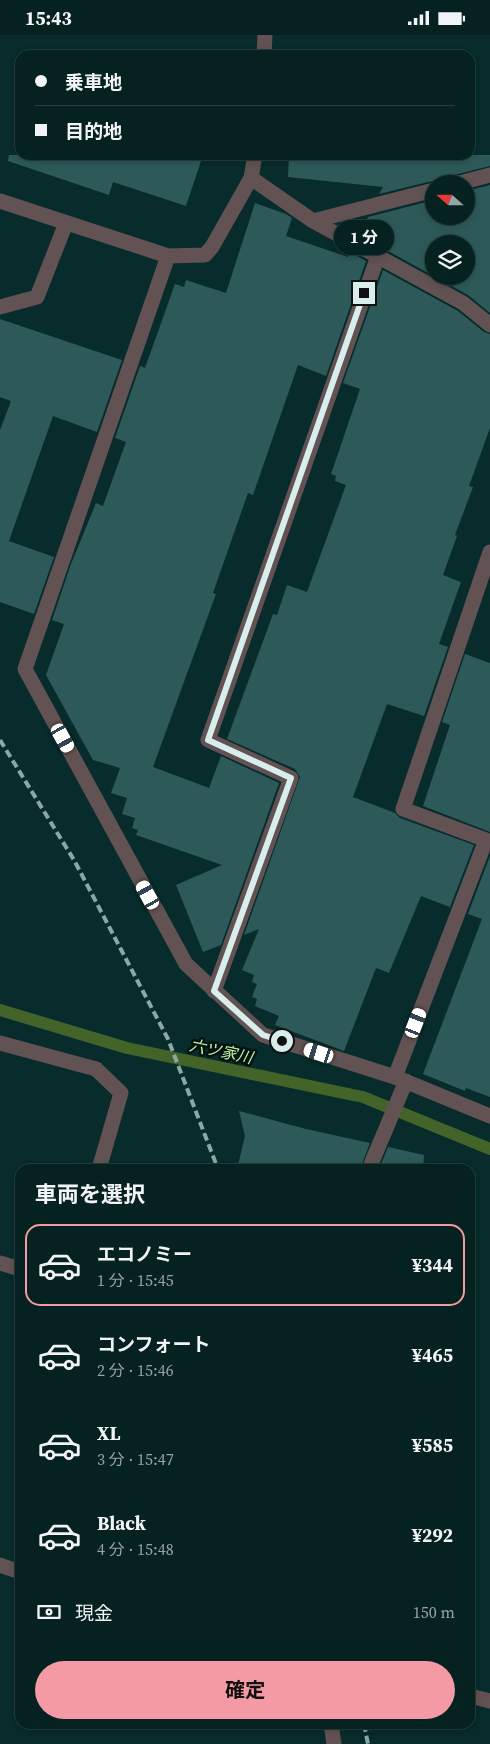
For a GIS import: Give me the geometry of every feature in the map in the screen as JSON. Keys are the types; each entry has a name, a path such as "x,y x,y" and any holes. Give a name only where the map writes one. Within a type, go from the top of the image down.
{"street":[{"path":"264,50 265,35"},
{"path":"0,201 168,256 205,255 212,247 251,178 254,160"},
{"path":"475,179 490,175"},
{"path":"251,178 313,221 463,303 490,325"},
{"path":"313,221 425,191"},
{"path":"0,307 37,297 66,223"},
{"path":"168,256 25,669 186,964 214,991 263,1035 400,1079 490,1116"},
{"path":"214,991 291,778 208,740 378,256"},
{"path":"371,1164 486,840 402,809 490,552"},
{"path":"0,1043 96,1069 121,1093 100,1164"},
{"path":"0,1263 15,1268"},
{"path":"0,1565 15,1570"},
{"path":"475,1697 490,1701"},
{"path":"332,1729 334,1744"}],"building":[{"path":"9,155 15,155 15,160 201,160 186,206 113,182 109,195 8,161"},
{"path":"475,155 490,155 490,166 454,175 425,175 425,183 379,194 383,187 288,177 289,160 475,160"},
{"path":"490,185 490,313 468,295 450,285 475,285 475,235 425,235 425,271 359,235 368,217 425,202 425,225 475,225 475,189"},
{"path":"255,203 292,218 286,236 348,257 350,252 366,261 326,376 298,365 253,495 248,493 213,593 216,594 153,767 209,788 221,756 279,783 221,945 203,952 176,885 222,865 136,835 138,830 132,828 135,818 122,814 127,798 111,793 120,768 93,760 46,675 64,624 52,620 71,564 96,503 103,506 126,442 115,438 140,366 145,368 175,284 184,287 186,280 226,293"},
{"path":"383,270 458,311 484,332 490,334 490,428 469,486 473,487 455,535 457,536 443,575 461,582 439,644 448,647 424,716 387,704 353,797 395,813 400,818 474,845 450,907 421,896 389,973 376,968 344,1051 275,1025 279,1016 255,1006 257,999 252,997 257,984 252,982 254,975 242,970 259,929 244,935 300,777 295,769 227,739 273,614 277,615 287,585 307,592 346,485 335,481 336,476 331,474 360,389 343,383"},
{"path":"0,319 122,360 97,432 53,416 9,541 54,557 34,614 0,602 0,430 11,401 0,397"},
{"path":"465,654 490,663 490,832 423,806 450,725 442,722"},
{"path":"490,856 490,1097 466,1088 465,1091 423,1074 482,919 468,914"},
{"path":"239,1111 306,1129 370,1143 362,1164 238,1164 245,1136"},
{"path":"388,1147 424,1155 423,1164 381,1164"}],"waterway":[{"name":"六ツ家川","path":"0,1010 127,1048 363,1097 490,1149"}],"railway":[{"path":"0,740 74,860 168,1039 216,1164"},
{"path":"365,1729 368,1744"}],"route":[{"path":"282,1041 263,1035 214,991 291,778 208,740 364,293"}]}
